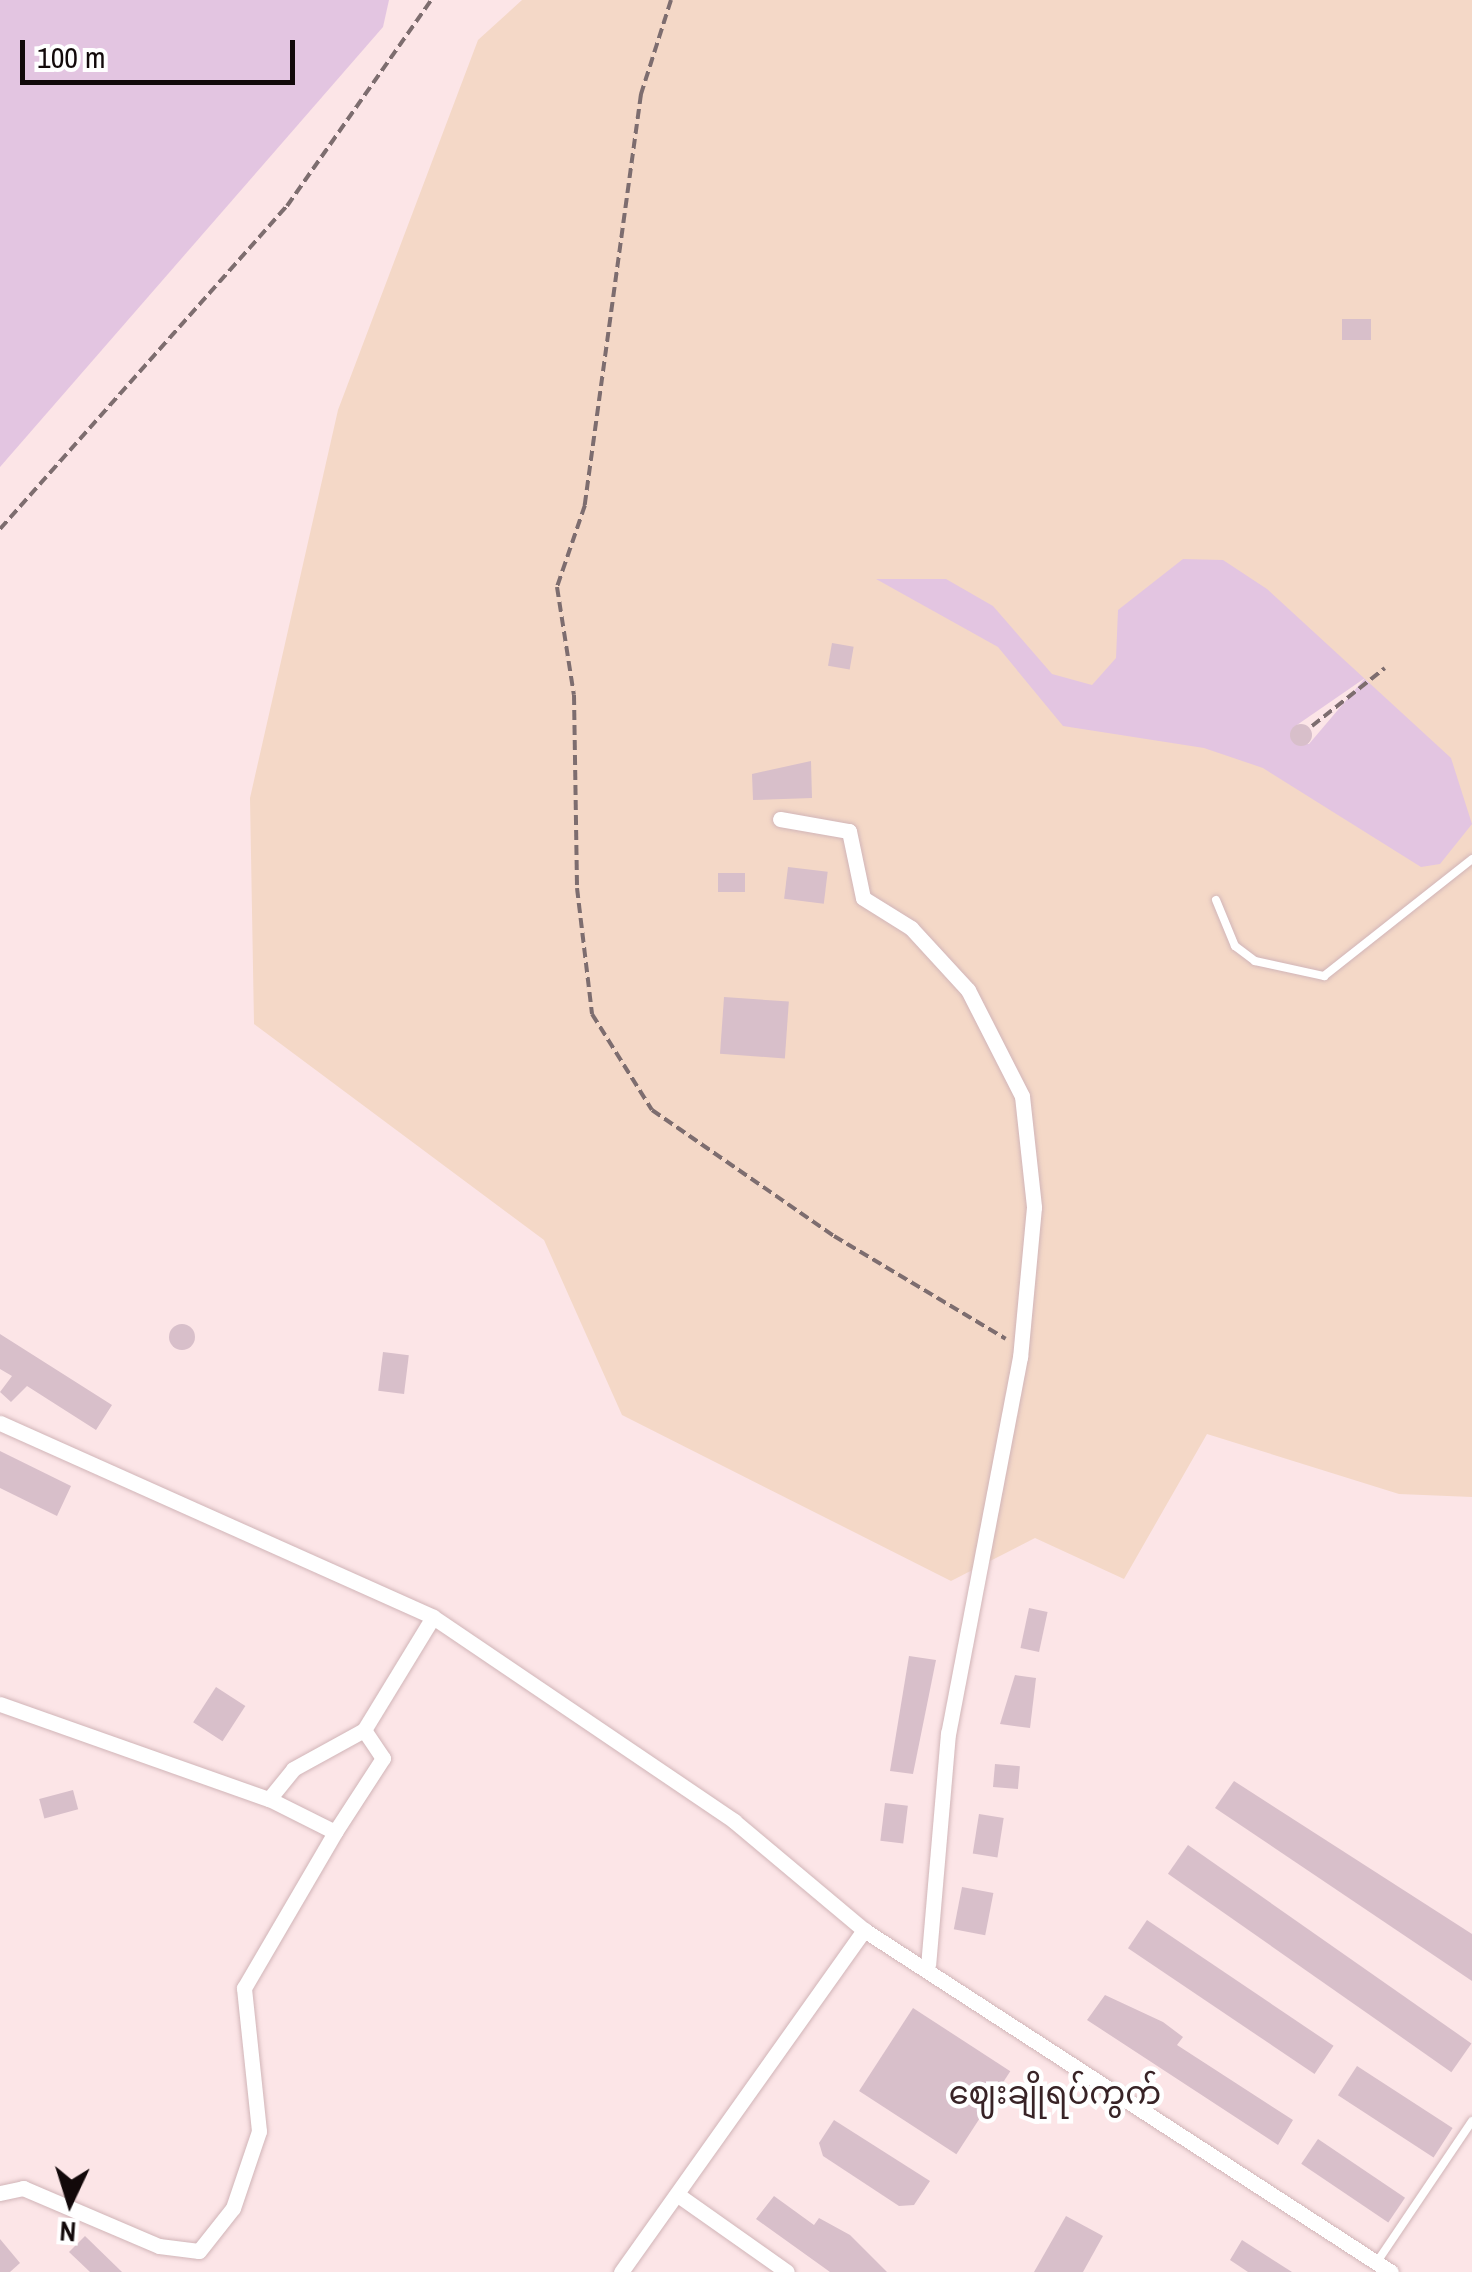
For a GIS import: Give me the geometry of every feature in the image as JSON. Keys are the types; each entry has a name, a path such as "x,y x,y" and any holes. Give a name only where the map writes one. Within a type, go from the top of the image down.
{"street":[{"path":"780,818 849,831 864,898 911,928 968,990 1022,1096 1034,1206 1020,1357 948,1733 928,1964"},
{"path":"0,1423 433,1617 734,1820 864,1930 928,1964 1384,2267"},
{"path":"269,1799 293,1769 364,1730 433,1617"},
{"path":"0,1704 269,1799 336,1832"},
{"path":"0,2192 24,2188 159,2246 198,2251 233,2208 259,2132 244,1988 383,1758 364,1730"},
{"path":"620,2272 864,1930"},
{"path":"678,2195 787,2272"}],"lane":[{"path":"1216,900 1235,946 1255,961 1324,976 1472,859"},
{"path":"1384,2267 1472,2121"}],"path":[{"path":"0,529 288,206 431,0"},
{"path":"670,0 641,94 585,505 557,587 574,695 578,888 592,1014 652,1110 834,1236 999,1330 1020,1357"},
{"path":"1312,726 1384,668"}],"shaded area":[{"path":"0,0 389,0 383,27 0,467"},
{"path":"522,0 1472,0 1472,1497 1399,1494 1207,1434 1124,1579 1035,1538 951,1581 622,1415 544,1240 254,1024 250,798 338,410 478,40"},
{"path":"1183,559 1223,560 1267,589 1451,758 1472,824 1440,864 1421,867 1263,768 1204,748 1063,726 998,647 876,579 946,579 993,606 1052,674 1092,685 1116,658 1118,610"}],"pier":[{"path":"1365,678 1309,744 1292,741 1294,727"}],"building":[{"path":"1342,319 1371,319 1371,340 1342,340"},
{"path":"832,643 854,647 850,669 828,666"},
{"path":"1301,724 1309,727 1309,743 1301,746 1293,743 1290,735 1293,727"},
{"path":"811,761 812,798 753,800 752,774"},
{"path":"788,867 828,872 824,904 784,899"},
{"path":"718,873 745,873 745,892 718,892"},
{"path":"724,997 789,1002 785,1058 720,1054"},
{"path":"182,1324 191,1328 195,1337 191,1346 182,1350 173,1346 169,1337 173,1328"},
{"path":"0,1334 112,1405 96,1430 27,1386 11,1402 0,1392 12,1376 0,1369"},
{"path":"383,1352 409,1355 404,1394 378,1391"},
{"path":"0,1451 71,1486 57,1516 0,1488"},
{"path":"1029,1608 1048,1612 1039,1652 1020,1648"},
{"path":"909,1656 936,1660 913,1774 890,1771"},
{"path":"1015,1675 1036,1678 1030,1728 1000,1724"},
{"path":"216,1687 245,1706 222,1741 193,1722"},
{"path":"995,1764 1020,1766 1018,1789 993,1787"},
{"path":"1234,1781 1472,1934 1472,1981 1215,1808"},
{"path":"73,1790 78,1809 44,1818 39,1799"},
{"path":"885,1803 908,1806 903,1844 880,1841"},
{"path":"979,1814 1004,1818 997,1857 973,1854"},
{"path":"1188,1845 1471,2043 1451,2072 1168,1874"},
{"path":"962,1887 993,1893 985,1935 954,1929"},
{"path":"1147,1920 1334,2046 1315,2074 1128,1948"},
{"path":"1105,1995 1163,2022 1183,2037 1177,2045 1293,2120 1278,2145 1087,2020"},
{"path":"913,2008 1010,2071 956,2154 859,2091"},
{"path":"1357,2066 1453,2128 1434,2157 1338,2095"},
{"path":"834,2120 930,2181 914,2205 899,2206 823,2156 819,2143"},
{"path":"1318,2139 1405,2198 1388,2223 1301,2164"},
{"path":"774,2196 814,2225 819,2218 850,2235 887,2272 830,2272 756,2219"},
{"path":"1066,2216 1103,2236 1083,2272 1034,2272"},
{"path":"85,2236 122,2272 90,2272 69,2252"},
{"path":"0,2239 20,2263 10,2272 0,2272"},
{"path":"1242,2240 1292,2272 1248,2272 1230,2260"}],"district":[{"name":"ဈေးချိုရပ်ကွက်","path":"1055,2093"}]}
